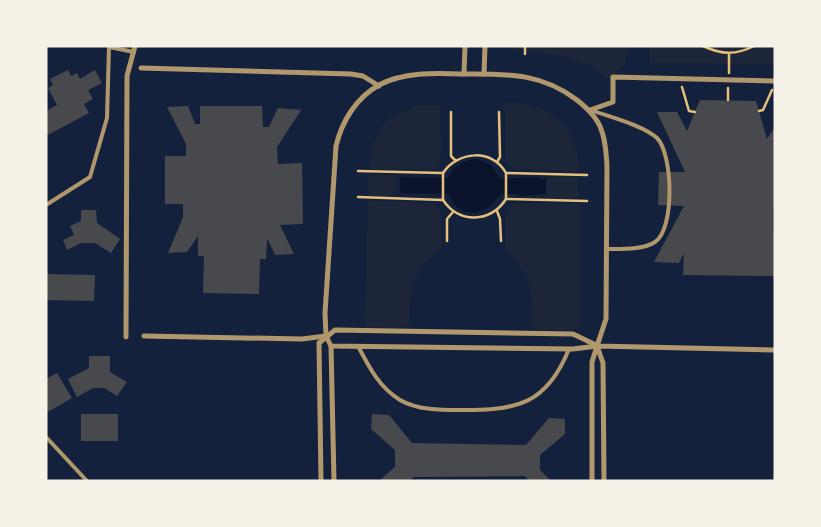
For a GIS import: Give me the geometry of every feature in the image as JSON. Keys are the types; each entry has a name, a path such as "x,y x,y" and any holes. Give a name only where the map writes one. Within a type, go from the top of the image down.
{"street":[{"path":"464,74 465,46"},
{"path":"484,74 485,46"},
{"path":"126,337 127,76 134,49"},
{"path":"141,68 351,74 363,76 379,86"},
{"path":"334,481 331,346 326,336 325,313 336,146 341,128 351,111 379,86 396,79 414,76 511,74 538,78 560,88 590,110 601,127 606,143 606,319 592,362 592,481"},
{"path":"590,110 613,102 614,77 775,82"},
{"path":"321,481 319,343 335,330 573,334 597,346 603,363 604,481"},
{"path":"144,336 302,339 326,336"},
{"path":"331,346 569,348 597,346 775,350"}],"lane":[{"path":"46,204 90,176 107,118 109,47 134,49"},
{"path":"590,110 653,134 663,146 669,167 668,216 662,234 657,241 649,245 607,249"},
{"path":"358,346 378,383 401,400 434,410 497,410 522,405 549,386 569,348"},
{"path":"46,437 87,481"}],"path":[{"path":"525,46 525,54"},
{"path":"703,46 718,53 729,54 754,46"},
{"path":"729,54 729,80"},
{"path":"680,78 689,111 695,112"},
{"path":"759,111 763,110 775,82"},
{"path":"451,112 451,156 455,160"},
{"path":"497,162 500,157 500,112"},
{"path":"358,198 443,200 453,212 460,216 478,218 496,211 506,199 506,173 497,162 472,155 455,160 444,172 443,200"},
{"path":"358,171 444,172"},
{"path":"506,173 587,175"},
{"path":"506,199 587,201"},
{"path":"496,211 500,219 501,241"},
{"path":"447,241 447,219 453,212"}],"shaded area":[{"path":"509,46 628,46 625,64 608,79 586,64 563,56 511,49"},
{"path":"638,46 775,46 775,64 650,63 649,47"},
{"path":"505,102 535,107 548,112 558,120 567,129 573,141 579,171 515,170 506,162"},
{"path":"425,105 440,106 441,161 434,170 370,169 374,144 383,125 400,112"},
{"path":"476,159 491,165 500,179 539,177 539,179 546,179 546,194 520,196 520,194 501,194 488,207 474,213 460,209 448,194 400,193 400,177 448,178 459,164"},
{"path":"369,175 395,175 395,196 369,196"},
{"path":"547,177 578,177 578,198 547,199"},
{"path":"367,201 434,203 441,211 442,248 418,273 410,302 410,326 405,328 365,327"},
{"path":"513,203 579,204 579,330 536,330 532,326 531,294 526,276 506,251 506,212"}],"building":[{"path":"68,70 71,76 77,73 80,79 95,70 102,83 88,90 93,99 84,104 89,113 46,136 46,111 57,105 48,88 53,85 50,79"},
{"path":"700,100 756,101 767,139 775,127 775,210 773,210 775,276 683,275 684,253 679,263 654,262 684,206 658,205 659,172 685,172 657,112 677,112 687,131"},
{"path":"188,106 195,124 200,124 200,106 262,106 263,127 269,127 278,108 301,110 277,147 278,164 302,163 303,224 280,225 294,254 275,255 267,238 266,259 260,259 259,294 203,293 204,256 198,256 198,236 187,252 168,253 183,217 183,204 165,204 165,156 186,156 186,144 167,107"},
{"path":"81,210 96,210 97,223 120,239 111,253 95,243 81,243 67,250 63,240 74,235 70,226 81,221"},
{"path":"46,274 95,275 94,301 46,300"},
{"path":"89,356 110,356 110,372 127,382 117,396 104,388 93,388 77,397 68,379 89,368"},
{"path":"57,373 72,398 46,413 46,379"},
{"path":"81,414 118,414 118,441 81,441"},
{"path":"372,414 389,415 412,443 526,445 549,418 565,419 565,434 540,455 540,470 551,481 529,481 525,476 414,477 410,481 379,481 395,467 395,450 371,429"}]}
